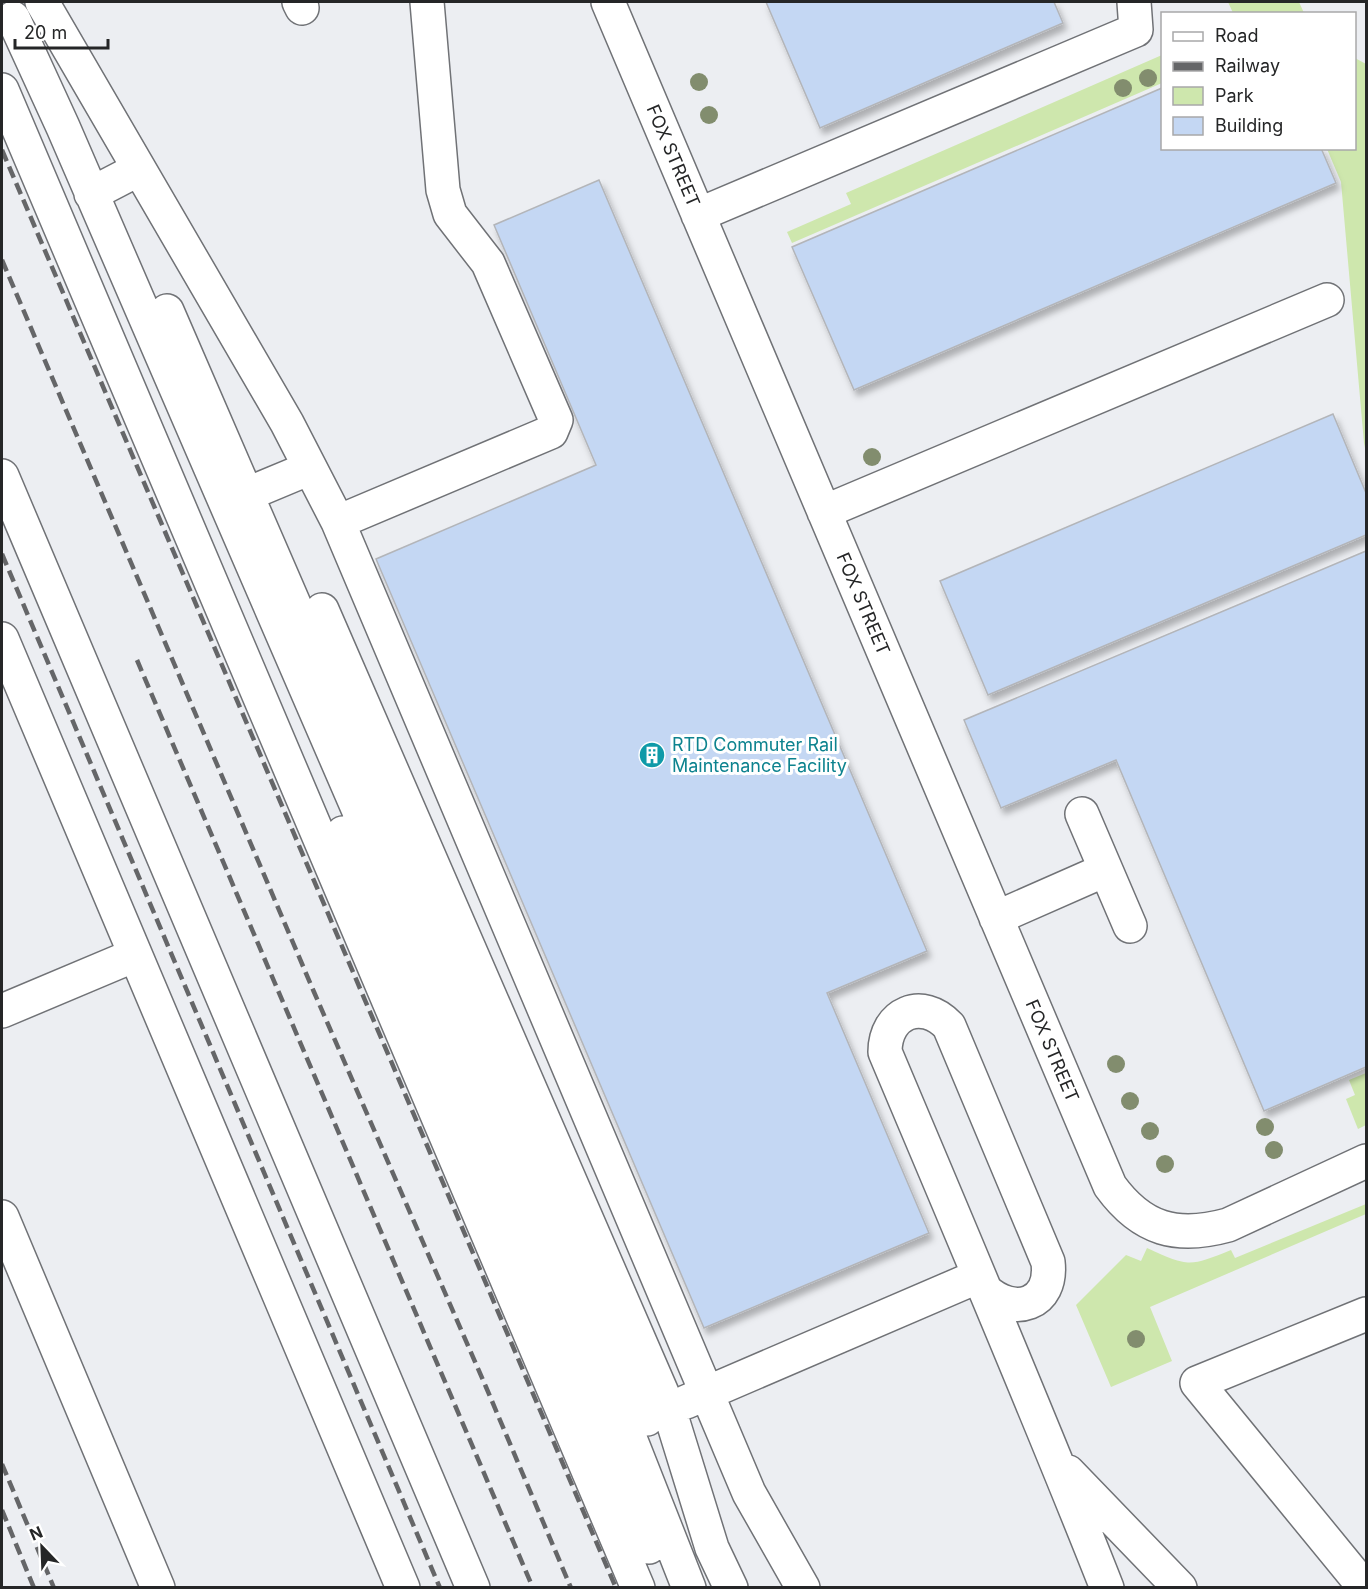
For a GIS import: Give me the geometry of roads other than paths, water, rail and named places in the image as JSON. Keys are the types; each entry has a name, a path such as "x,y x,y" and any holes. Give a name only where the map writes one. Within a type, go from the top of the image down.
{"street":[{"path":"5,28 42,2 287,423 338,522 749,1493 803,1587"},
{"path":"338,522 551,432 556,420 488,263 450,213 443,190 427,2"},
{"name":"FOX STREET","path":"608,2 1110,1186 1122,1203 1140,1217 1160,1227 1182,1232 1205,1231 1228,1225 1366,1161"},
{"path":"698,215 1136,30 1134,2"},
{"path":"5,28 92,194 625,1428 689,1587"},
{"path":"5,28 225,503 625,1428 712,1548 731,1587"},
{"path":"2,90 225,503 625,1428 665,1587"},
{"path":"92,194 139,169"},
{"path":"162,300 225,503"},
{"path":"824,512 1327,300"},
{"path":"225,503 310,468"},
{"path":"2,476 473,1587"},
{"path":"2,639 403,1587"},
{"path":"1082,814 1130,926"},
{"path":"996,918 1105,870"},
{"path":"2,1011 135,955"},
{"path":"982,1283 1001,1302 1012,1305 1033,1300 1047,1283 1048,1262 949,1026 941,1017 930,1012 907,1013 897,1019 889,1029 885,1040 885,1052 982,1283 1058,1461 1107,1587"},
{"path":"2,1217 158,1587"},
{"path":"625,1428 982,1283"},
{"path":"1365,1587 1197,1383 1366,1314"},
{"path":"625,1428 638,1587"},
{"path":"1058,1461 1180,1587"}],"railway":[{"path":"2,150 616,1588"},
{"path":"2,260 571,1588"},
{"path":"2,554 440,1588"},
{"path":"137,660 533,1588"},
{"path":"2,1464 54,1588"},
{"path":"2,1510 34,1588"}],"place":[{"name":"RTD Commuter Rail Maintenance Facility","path":"652,755"}]}
